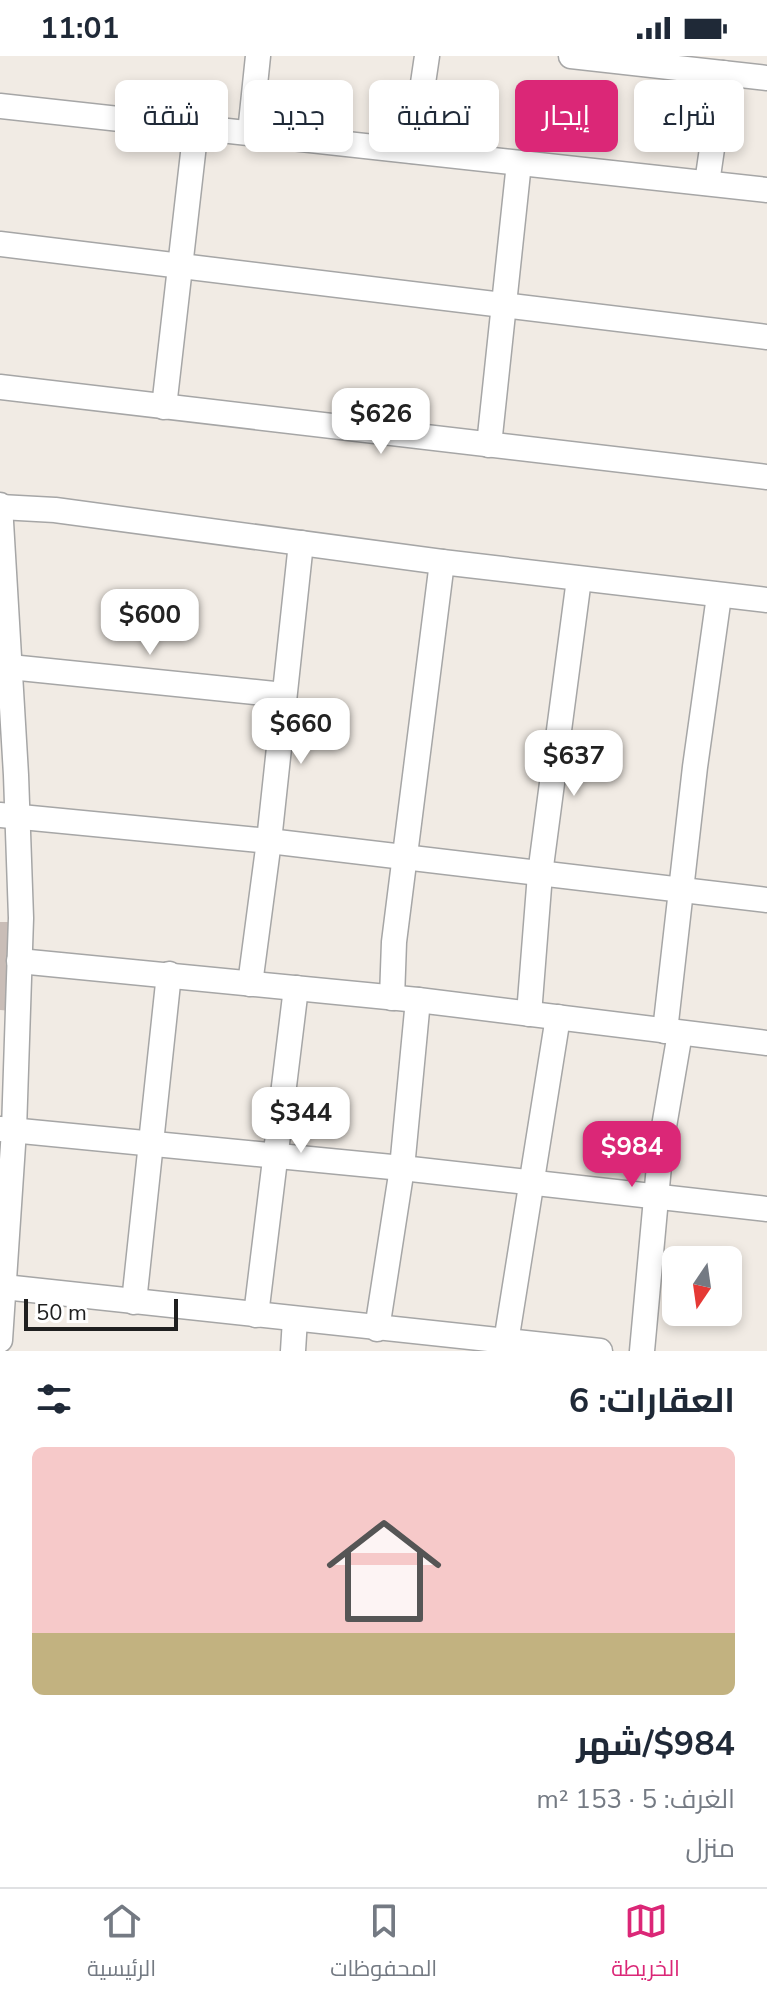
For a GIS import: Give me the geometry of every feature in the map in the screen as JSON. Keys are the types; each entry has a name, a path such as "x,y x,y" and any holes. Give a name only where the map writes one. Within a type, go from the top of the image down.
{"street":[{"path":"256,80 258,56"},
{"path":"423,80 427,56"},
{"path":"571,56 767,78"},
{"path":"707,183 723,73"},
{"path":"0,106 115,118"},
{"path":"164,407 193,152"},
{"path":"422,152 767,190"},
{"path":"489,445 519,163"},
{"path":"0,244 767,337"},
{"path":"0,387 767,477"},
{"path":"0,1340 4,1287 8,1049 19,961 10,918 6,711 10,667 3,599 0,507 55,510 442,562 767,600"},
{"path":"250,984 269,841 301,543"},
{"path":"392,998 394,942 442,562"},
{"path":"529,1014 540,874 579,579"},
{"path":"642,1351 673,1032 682,890 695,767 719,596"},
{"path":"10,667 284,695"},
{"path":"9,816 269,841 767,900"},
{"path":"19,961 418,1000 767,1043"},
{"path":"134,1302 169,974"},
{"path":"256,1315 296,988"},
{"path":"377,1329 402,1168 418,1000"},
{"path":"506,1342 558,1017"},
{"path":"7,1130 277,1155 767,1209"},
{"path":"4,1287 600,1351"},
{"path":"293,1351 295,1319"}],"building":[{"path":"0,922 17,922 13,1011 0,1010"}]}
